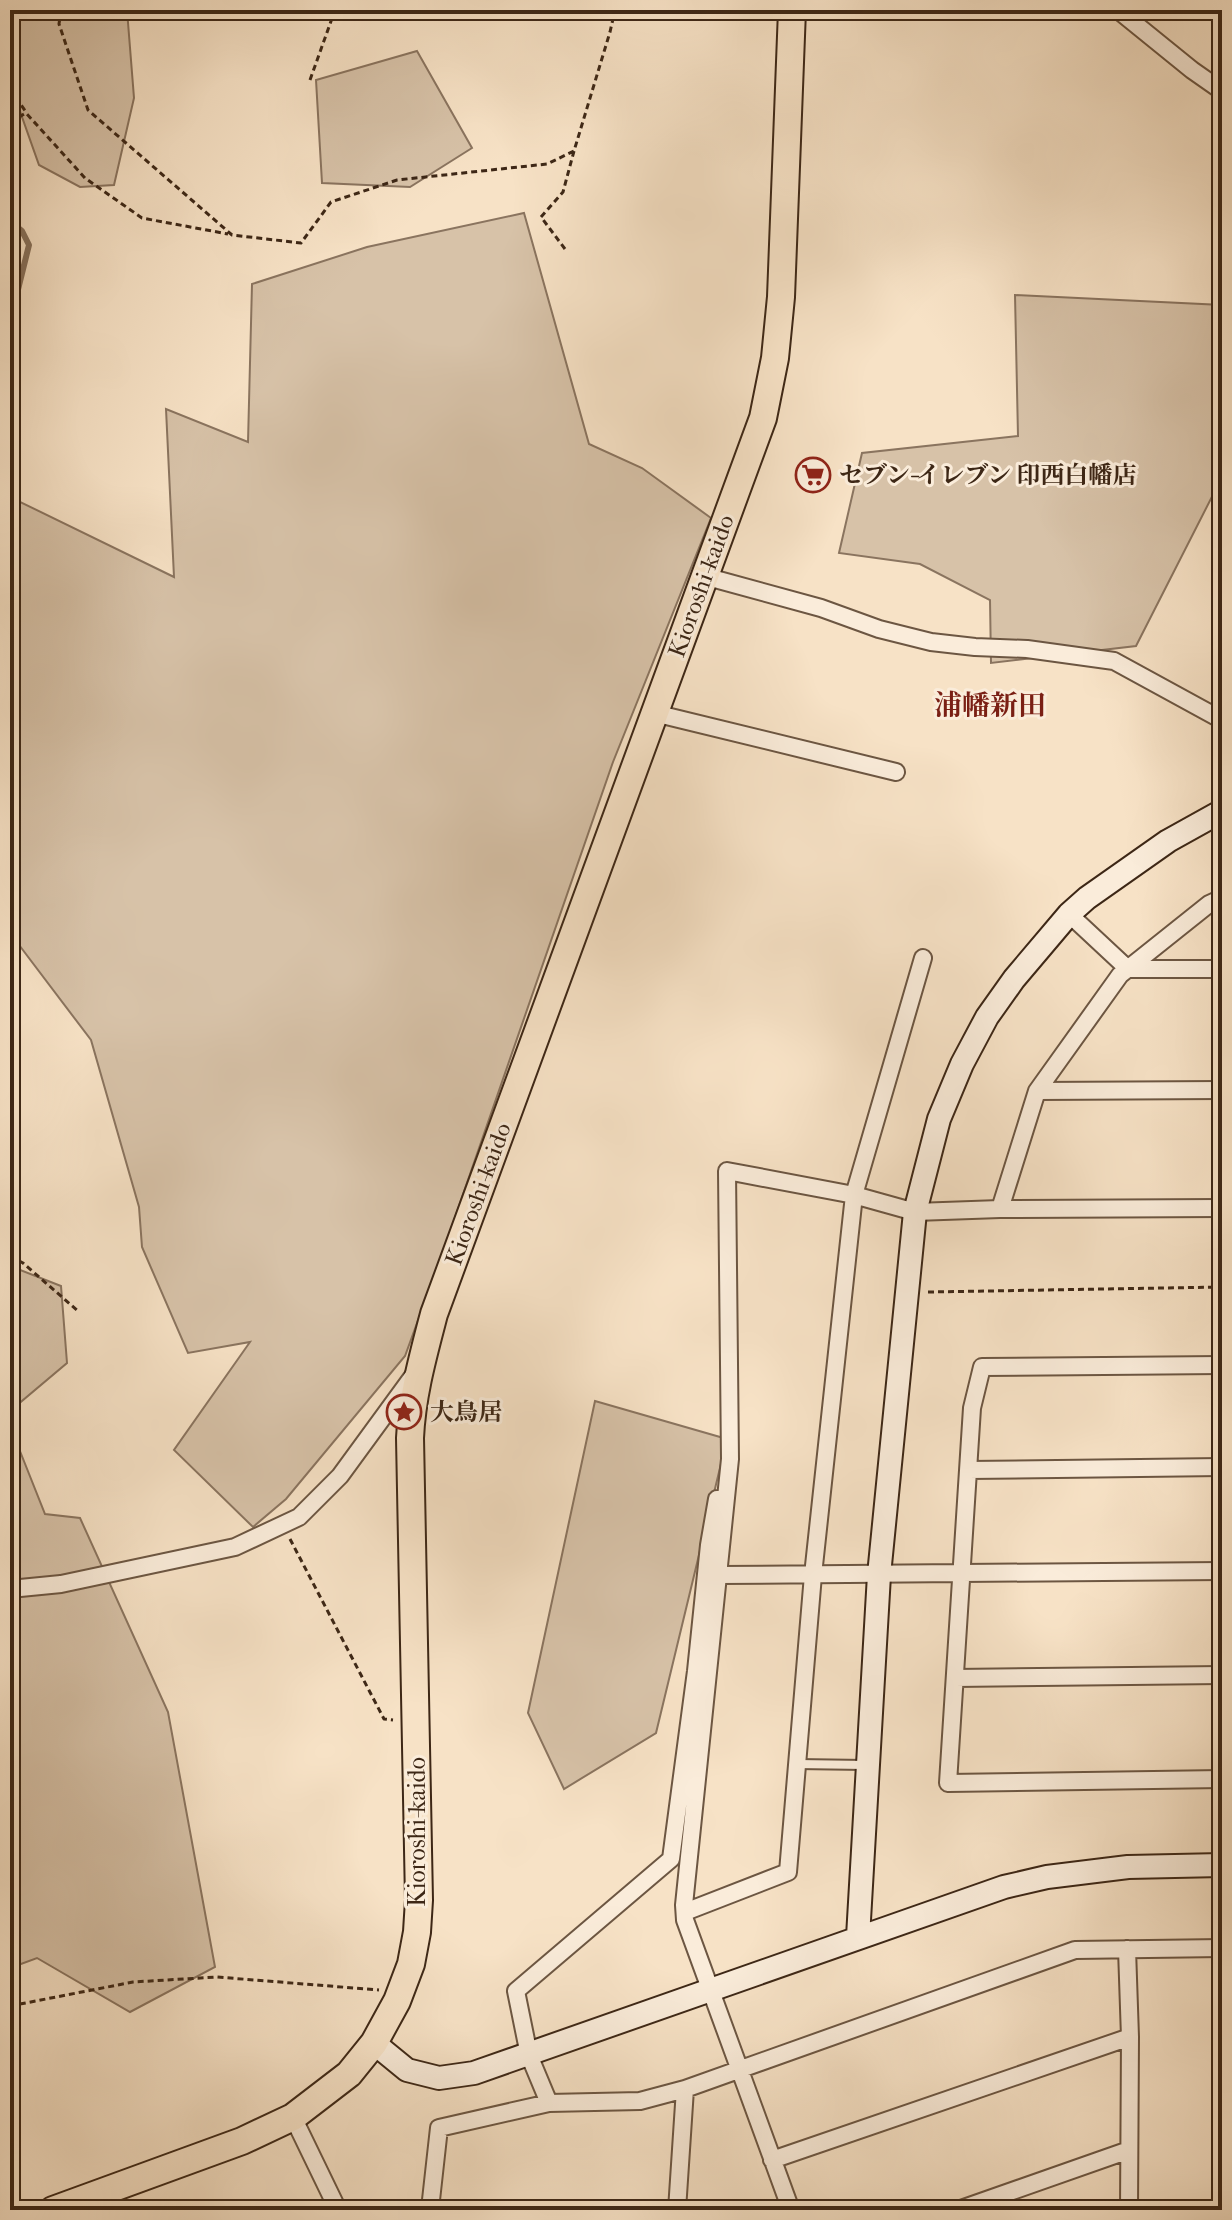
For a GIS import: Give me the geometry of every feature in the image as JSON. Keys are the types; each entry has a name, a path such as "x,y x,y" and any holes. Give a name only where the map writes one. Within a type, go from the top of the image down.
{"main road":[{"name":"Kioroshi-kaido","path":"53,2210 242,2141 293,2117 349,2074 374,2043 397,2001 411,1964 417,1932 419,1860 410,1438 419,1368 434,1314 763,418 775,358 781,297 792,10"}],"street":[{"path":"1118,10 1222,91"},
{"path":"704,576 931,642 1027,649 1114,661 1222,720"},
{"path":"654,713 896,772"},
{"path":"858,1937 879,1575 915,1212 939,1119 962,1064 987,1017 1014,979 1069,914 1168,841 1222,811"},
{"path":"1000,1209 1037,1091 1120,975 1209,904 1222,898"},
{"path":"1069,914 1128,969 1222,969"},
{"path":"685,1912 788,1872 813,1575 854,1195 923,958"},
{"path":"1037,1091 1222,1090"},
{"path":"791,2210 685,1920 685,1891 730,1459 727,1171 854,1195 915,1212 1222,1208"},
{"path":"1222,1365 982,1367 972,1408 948,1783 1222,1779"},
{"path":"10,1589 61,1584 235,1547 299,1517 340,1476 419,1368"},
{"path":"968,1470 1222,1467"},
{"path":"549,2103 529,2055 516,1991 671,1859 709,1545 718,1490 728,1482"},
{"path":"719,1575 1222,1571"},
{"path":"955,1678 1222,1675"},
{"path":"374,2043 407,2070 439,2078 474,2073 1004,1887 1047,1877 1128,1867 1222,1865"},
{"path":"427,2210 430,2209 439,2128 549,2103 640,2101 685,2089 1075,1950 1222,1948"},
{"path":"1127,1949 1129,2210"},
{"path":"772,2160 1130,2037"},
{"path":"677,2210 685,2089"},
{"path":"293,2117 338,2210"},
{"path":"958,2210 1129,2150"}],"lane":[{"path":"797,1764 866,1765"}],"path":[{"path":"61,10 59,24 88,110 232,235"},
{"path":"310,80 335,10"},
{"path":"565,249 541,217 563,192 615,10"},
{"path":"10,89 26,113 85,178 142,218 232,235 301,243 331,202 397,180 547,164 574,151"},
{"path":"10,122 26,113"},
{"path":"10,1256 23,1263 78,1311"},
{"path":"908,1292 1222,1287"},
{"path":"283,1525 384,1719 416,1724"},
{"path":"10,2006 133,1982 217,1977 388,1991 397,2001"}],"shaded area":[{"path":"10,10 127,10 134,98 114,185 80,187 39,165 10,83"},
{"path":"417,51 472,148 410,187 322,183 316,80"},
{"path":"524,213 589,444 642,468 711,518 613,762 405,1356 286,1499 253,1527 174,1450 250,1342 188,1353 142,1247 139,1207 91,1040 10,933 10,497 174,577 166,409 248,442 252,284 367,247"},
{"path":"1015,295 1222,305 1222,477 1136,646 991,663 990,600 920,564 839,553 862,453 1018,436"},
{"path":"10,1266 61,1286 67,1363 10,1411"},
{"path":"595,1401 727,1439 656,1733 564,1789 528,1713"},
{"path":"10,1426 45,1514 80,1518 168,1712 215,1967 130,2012 37,1958 10,1968"}],"waterway":[{"path":"10,221 22,231 29,245 10,322"}],"place":[{"name":"セブン-イレブン 印西白幡店","path":"813,475"},
{"name":"大鳥居","path":"404,1412"}],"district":[{"name":"浦幡新田","path":"990,705"}]}
